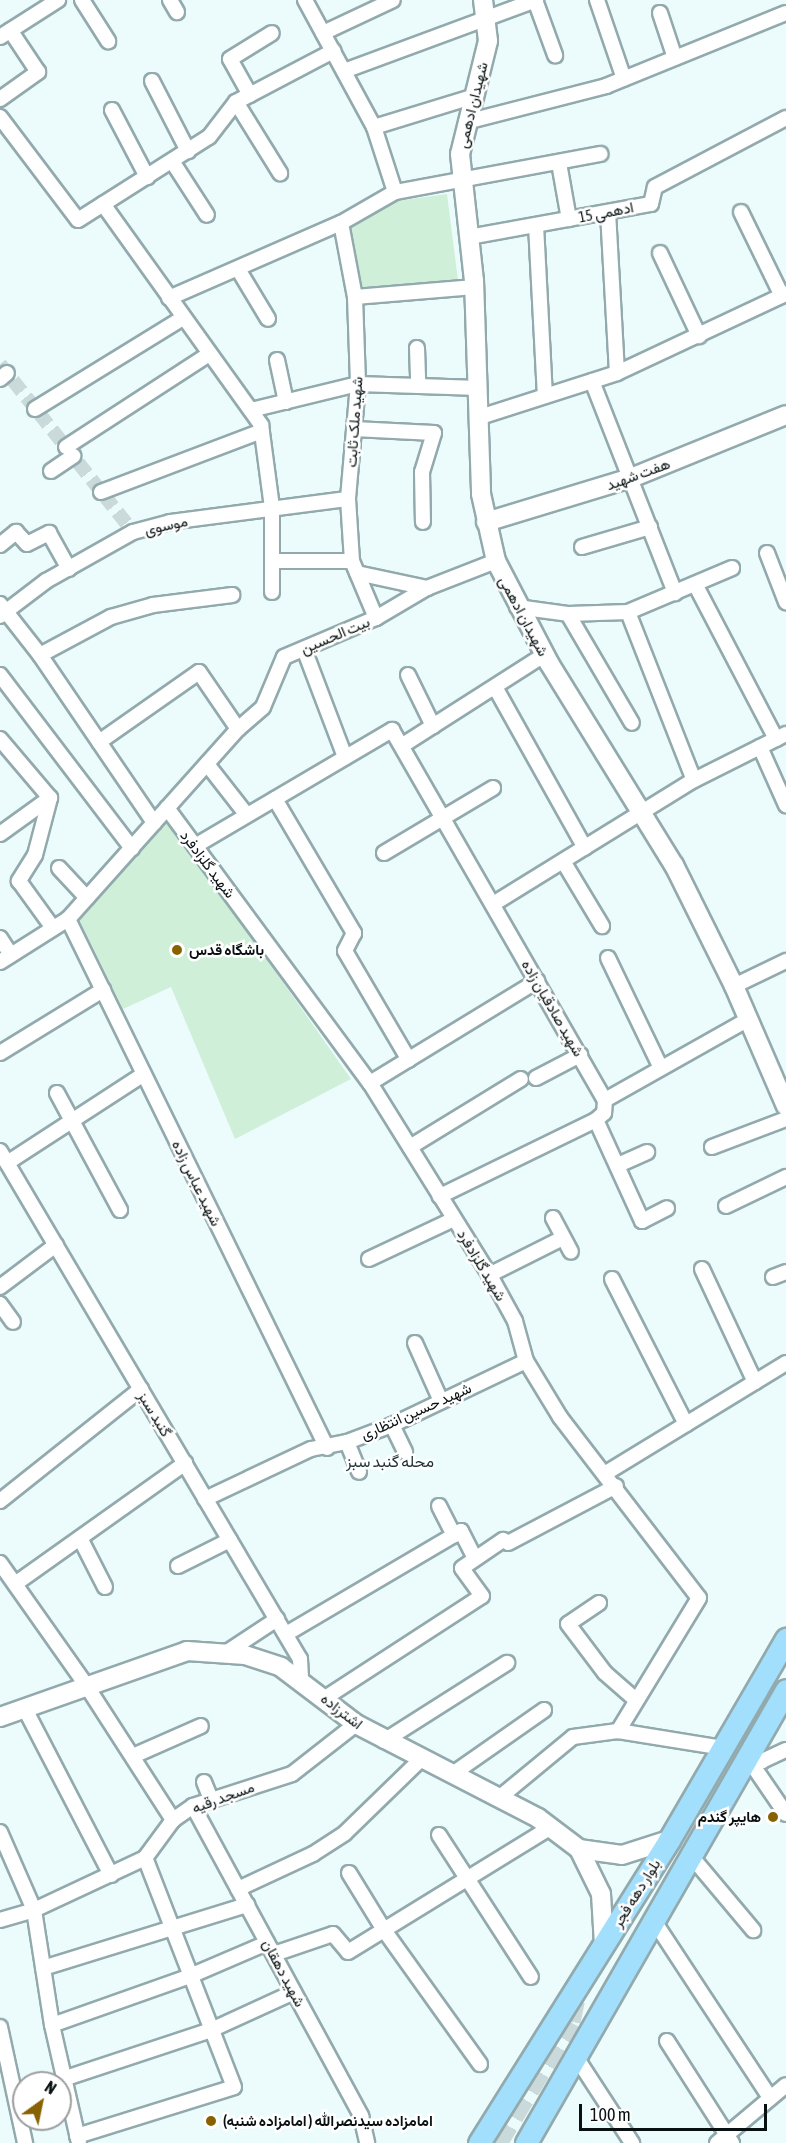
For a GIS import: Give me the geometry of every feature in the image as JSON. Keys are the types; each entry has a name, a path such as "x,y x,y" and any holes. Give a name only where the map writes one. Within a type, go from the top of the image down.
{"main road":[{"name":"بلوار دهه فجر","path":"479,2143 669,1840 786,1639"},
{"name":"بلوار دهه فجر","path":"526,2143 786,1690"}],"street":[{"path":"0,99 38,72 5,33 58,0"},
{"path":"82,0 108,41"},
{"path":"305,0 374,127 395,192"},
{"path":"323,33 393,0"},
{"name":"شهیدان ادهمی","path":"483,0 488,41 475,96 466,122 460,154 475,287 481,494 496,561 517,607 544,655 674,865 735,986 786,1106"},
{"path":"344,71 486,21 536,0 555,55"},
{"path":"597,0 624,79"},
{"path":"660,13 675,58"},
{"path":"466,122 624,79 786,13"},
{"path":"250,95 230,59 272,33"},
{"path":"0,117 78,220 189,151 209,136 237,102 333,51"},
{"path":"152,81 189,151"},
{"path":"374,127 475,96"},
{"path":"237,102 280,173"},
{"path":"112,110 147,177"},
{"name":"ادهمی 15","path":"469,237 651,204 655,187 786,118"},
{"path":"169,298 341,223 395,192 463,182 601,154"},
{"path":"172,161 207,215"},
{"path":"559,163 570,219"},
{"path":"103,204 251,410 262,431 272,507 274,561 272,592"},
{"path":"608,212 617,373"},
{"path":"480,417 617,373 784,295 741,213"},
{"name":"شهید ملک ثابت","path":"341,223 355,297 357,384 348,499 354,567 376,618"},
{"path":"536,225 544,396"},
{"path":"660,253 699,336"},
{"path":"238,269 268,319"},
{"path":"355,297 475,287"},
{"path":"35,409 183,318"},
{"path":"417,348 418,386"},
{"path":"51,471 69,452 209,354"},
{"path":"277,360 286,402"},
{"path":"592,381 675,592"},
{"path":"251,410 357,384 479,388"},
{"name":"هفت شهید","path":"486,522 631,478 786,415"},
{"path":"354,429 434,434 422,472 423,522"},
{"path":"101,492 262,431"},
{"name":"موسوی","path":"2,610 69,568 142,530 170,522 272,507 348,499"},
{"path":"582,547 650,527"},
{"path":"0,545 16,532 27,544 49,533 69,568"},
{"path":"766,554 786,602"},
{"path":"274,561 354,567 427,588"},
{"name":"بیت الحسین","path":"5,958 68,919 238,729 263,707 284,657 376,618 427,588 496,561"},
{"path":"517,607 568,614 628,612 732,568"},
{"path":"493,904 643,814 694,780 781,736 696,584"},
{"path":"40,655 111,617 153,605 232,595"},
{"path":"2,610 40,655 154,823"},
{"path":"628,612 694,780"},
{"path":"568,614 632,723"},
{"path":"304,649 345,758"},
{"path":"195,846 392,730 403,746 544,655"},
{"path":"99,742 199,672 238,729"},
{"path":"0,675 132,848"},
{"path":"408,675 434,726"},
{"path":"495,687 585,848"},
{"path":"0,739 50,798"},
{"name":"شهید صادقیان زاده","path":"403,746 605,1100"},
{"path":"760,747 786,805"},
{"path":"207,764 246,814"},
{"path":"384,853 493,789"},
{"path":"0,834 50,798"},
{"path":"50,798 35,855 19,881 53,928"},
{"path":"274,799 354,933 345,951 409,1060"},
{"name":"شهید گلزادفرد","path":"167,808 370,1083 489,1275 515,1321 525,1361 560,1417 616,1486 699,1598 618,1731"},
{"path":"563,861 602,926"},
{"path":"59,868 87,898"},
{"name":"شهید عباس زاده","path":"68,919 327,1448"},
{"path":"0,938 5,958"},
{"path":"608,958 661,1068"},
{"path":"735,986 786,961"},
{"path":"370,1083 537,981"},
{"path":"0,1053 102,990"},
{"path":"440,1196 596,1119 604,1113 605,1100 749,1019"},
{"path":"536,1078 580,1055"},
{"path":"8,1163 144,1074"},
{"path":"410,1147 521,1079"},
{"path":"57,1093 120,1210"},
{"path":"596,1119 642,1221 667,1208"},
{"path":"712,1147 786,1119"},
{"name":"گنبد سبز","path":"0,1151 286,1634 300,1659 301,1680"},
{"path":"618,1165 647,1152"},
{"path":"726,1206 786,1177"},
{"path":"553,1218 571,1252"},
{"path":"369,1259 454,1219"},
{"path":"489,1275 563,1238"},
{"path":"0,1287 56,1245"},
{"path":"702,1269 755,1382"},
{"path":"773,1278 786,1272"},
{"path":"612,1279 686,1424"},
{"path":"0,1304 13,1322"},
{"path":"415,1343 441,1401"},
{"name":"شهید حسین انتظاری","path":"206,1498 312,1449 327,1448 392,1425 525,1361"},
{"path":"606,1473 786,1363"},
{"path":"0,1501 141,1389"},
{"path":"392,1425 405,1452"},
{"path":"346,1442 359,1472"},
{"path":"15,1584 185,1463"},
{"path":"325,1698 482,1596 462,1568 505,1541 616,1486"},
{"path":"439,1506 454,1535"},
{"path":"286,1634 461,1531 475,1559"},
{"path":"80,1538 105,1587"},
{"path":"178,1566 230,1540"},
{"path":"0,1563 86,1685 173,1820"},
{"path":"598,1603 568,1624 605,1673 636,1700"},
{"path":"227,1652 277,1619"},
{"name":"اشترزاده","path":"0,1717 187,1651 227,1652 281,1667 325,1698 356,1724 384,1741 454,1773 551,1827 579,1849"},
{"path":"384,1741 507,1663"},
{"path":"25,1709 111,1875"},
{"path":"454,1773 544,1710"},
{"name":"مسجد رقیه","path":"0,1920 34,1910 145,1858 173,1820 194,1806 292,1774 356,1724"},
{"path":"133,1756 201,1726"},
{"path":"499,1798 573,1737 618,1731 723,1748"},
{"path":"747,1757 762,1761 786,1750"},
{"path":"747,1757 786,1812"},
{"path":"238,1889 313,1854 345,1833 422,1758"},
{"path":"204,1782 211,1799"},
{"name":"شهید دهقان","path":"194,1806 361,2116 367,2143"},
{"path":"52,2025 270,1948 333,1934 348,1952 551,1827"},
{"path":"0,1832 34,1910 61,2071"},
{"path":"439,1835 531,1977"},
{"path":"579,1849 622,1855 669,1840"},
{"path":"579,1849 601,1894 604,1944"},
{"path":"691,1856 753,1930"},
{"path":"72,2116 78,2140 234,2087 145,1858"},
{"path":"350,1873 384,1930 480,2064"},
{"path":"43,1968 247,1905"},
{"path":"654,1921 768,2096"},
{"path":"72,2076 211,2030 294,1992"},
{"path":"0,2027 25,2143"},
{"path":"667,2041 726,2141 768,2096 786,2085"},
{"path":"576,2057 632,2143"}],"green space":[{"path":"447,194 459,288 361,295 348,226 397,201"},
{"name":"باشگاه قدس","path":"164,813 351,1079 235,1139 171,987 123,1009 76,913"}],"tunnel":[{"path":"0,364 133,532"},
{"path":"497,2143 570,2021 577,1989"}],"place":[{"name":"باشگاه قدس","path":"177,950"},
{"name":"هایپر گندم","path":"773,1817"},
{"name":"امامزاده سیدنصرالله ( امامزاده شنبه)","path":"211,2121"}],"district":[{"name":"محله گنبد سبز","path":"390,1461"}]}
